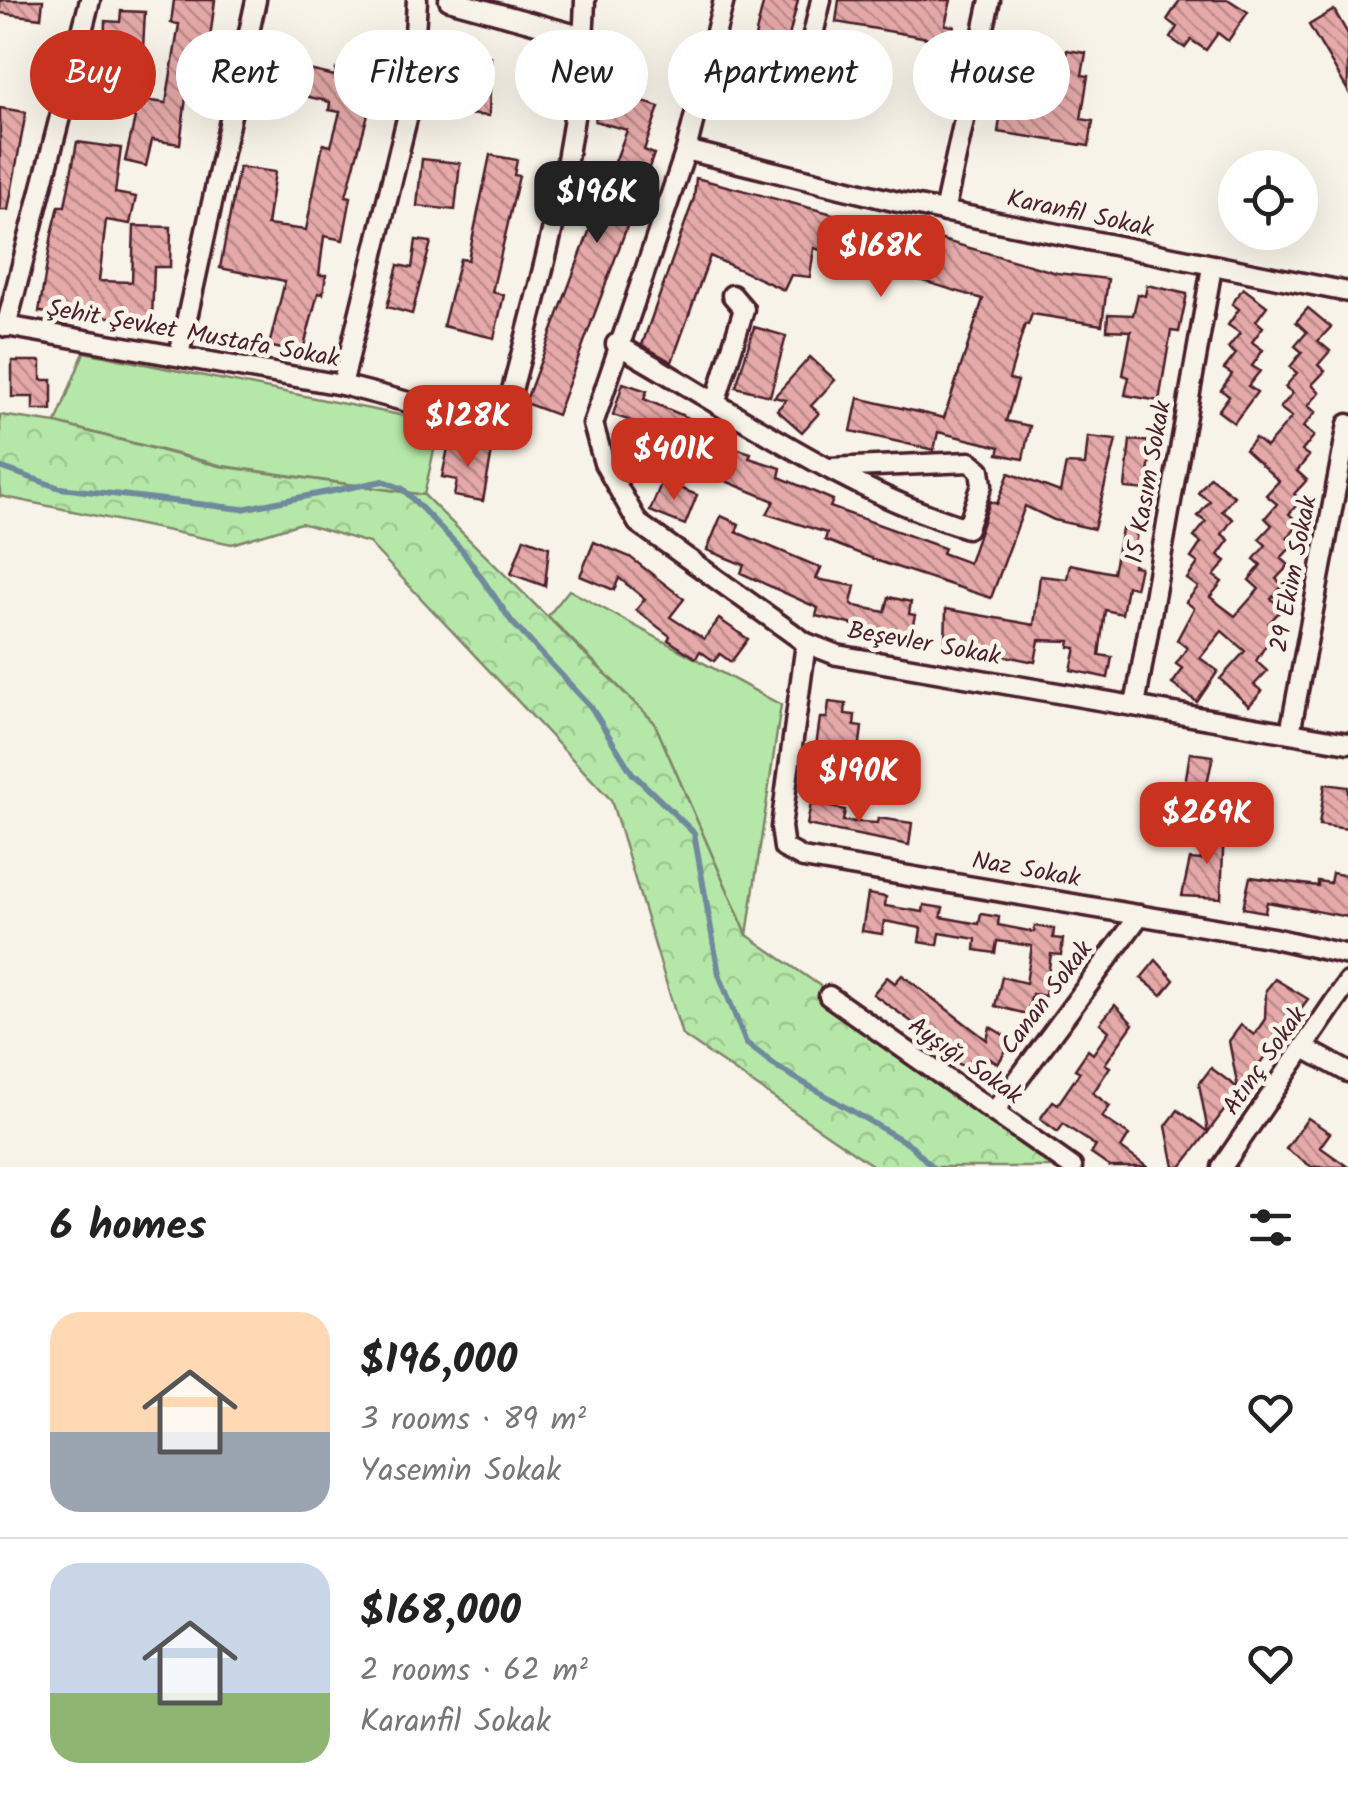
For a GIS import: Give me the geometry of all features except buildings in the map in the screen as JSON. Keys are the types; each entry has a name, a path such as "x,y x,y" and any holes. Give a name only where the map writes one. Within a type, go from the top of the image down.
{"street":[{"path":"3,326 90,0"},
{"path":"179,354 256,0"},
{"path":"342,385 411,102 416,0"},
{"path":"449,0 558,30"},
{"path":"584,30 585,0"},
{"path":"724,0 686,150 616,344 829,468 925,516 968,528 982,485 980,470 970,462 829,468"},
{"path":"815,30 822,0"},
{"path":"944,212 990,0"},
{"name":"Şehit Şevket Mustafa Sokak","path":"3,326 342,385 470,418 494,414 511,394 557,216 576,120"},
{"name":"Karanfil Sokak","path":"686,150 944,212 1348,292"},
{"name":"15 Kasım Sokak","path":"1135,706 1212,267"},
{"path":"716,400 744,310 732,295"},
{"name":"Beşevler Sokak","path":"616,344 593,424 604,463 638,523 806,642 836,655 1348,742"},
{"name":"29 Ekim Sokak","path":"1290,733 1348,424"},
{"name":"Naz Sokak","path":"806,642 781,826 784,848 803,858 1348,955"},
{"name":"Canan Sokak","path":"994,1112 1140,915"},
{"name":"Atınç Sokak","path":"1222,1167 1306,1049 1348,982"},
{"name":"Ayşığı Sokak","path":"829,996 1072,1167"},
{"path":"1306,1049 1348,1072"}],"green space":[{"path":"84,352 440,423 424,495 223,466 56,423"},
{"path":"0,415 56,423 219,466 424,495 654,722 747,935 1081,1167 875,1167 682,1035 611,800 369,543 301,523 232,544 0,496"},
{"path":"569,590 781,705 747,935 654,722 548,616"}],"waterway":[{"path":"0,467 60,488 242,509 383,481 403,489 462,550 512,622 591,707 632,773 694,833 719,974 746,1043 780,1069 912,1146 932,1167"}]}
